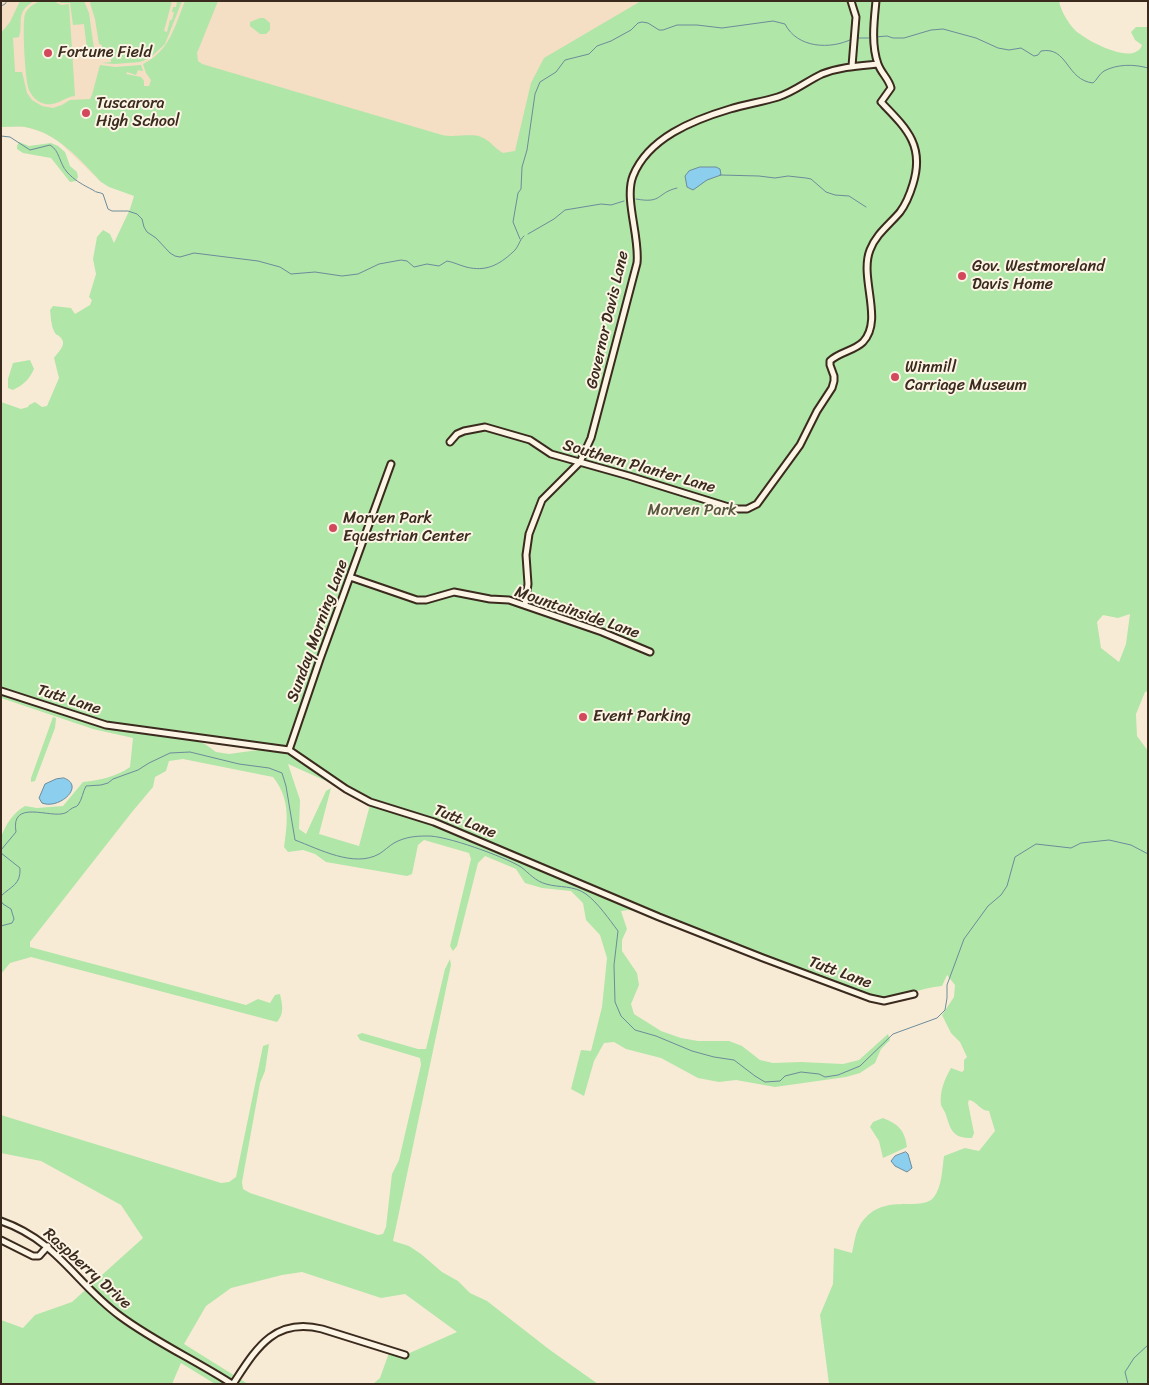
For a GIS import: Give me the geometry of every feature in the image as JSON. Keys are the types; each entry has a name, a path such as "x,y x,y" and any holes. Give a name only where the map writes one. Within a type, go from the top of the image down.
{"street":[{"path":"851,1 856,17 852,66"},
{"name":"Southern Planter Lane","path":"450,442 464,431 485,426 530,440 552,454 735,508 747,509 757,504 800,445 817,411 832,388 834,376 830,361 835,356 862,343 866,336 870,327 872,313 866,270 870,250 885,226 907,201 915,178 917,156 912,139 903,125 881,102 891,88 878,64 874,38 876,1"},
{"name":"Governor Davis Lane","path":"525,605 528,584 526,546 538,508 549,492 580,462 596,426 637,264 638,246 631,190 632,177 642,161 652,148 664,138 703,118 776,98 820,75 846,66 878,64"},
{"name":"Sunday Morning Lane","path":"289,750 391,464"},
{"name":"Mountainside Lane","path":"350,577 417,600 426,600 454,592 490,599 509,600 602,632 650,652"},
{"name":"Tutt Lane","path":"1,691 106,725 289,750 346,789 370,802 434,822 574,882 763,958 870,998 884,1000 914,994"},
{"name":"Raspberry Drive","path":"1,1221 29,1234 48,1246 92,1292 119,1316 146,1334 232,1384"},
{"path":"1,1240 33,1256 38,1256 48,1246"},
{"path":"232,1384 260,1344 273,1334 293,1327 308,1326 322,1329 405,1355"}],"shaded area":[{"path":"1,1 648,1 519,164 101,182 58,141 42,132 25,127 1,127"}],"green space":[{"name":"Morven Park","path":"20,1 34,1 28,5 22,14 19,37 13,38 15,72 22,72 27,93 32,100 42,106 53,108 70,100 90,99 100,65 115,67 141,65 143,71 138,70 136,75 127,72 126,74 141,77 144,81 144,86 149,86 151,80 143,64 159,53 165,45 174,29 185,1 218,1 197,53 198,61 202,64 442,135 473,135 481,137 503,153 515,151 531,83 544,58 641,1 1059,1 1061,8 1074,29 1104,48 1123,53 1131,53 1140,49 1142,45 1135,40 1131,32 1136,27 1148,27 1148,691 1145,692 1136,714 1137,736 1148,751 1148,1384 829,1384 820,1315 833,1284 834,1248 852,1253 859,1227 868,1215 878,1209 889,1205 928,1202 934,1197 939,1188 944,1156 965,1148 979,1151 995,1131 989,1111 969,1100 974,1133 972,1138 961,1137 951,1129 941,1105 942,1090 951,1068 962,1072 964,1070 964,1060 967,1057 960,1042 951,1033 942,1015 954,997 955,985 947,975 942,986 880,998 659,917 629,910 621,911 627,929 622,940 622,951 637,973 639,985 631,1004 634,1014 661,1031 681,1038 698,1041 729,1041 742,1046 760,1060 773,1063 843,1064 859,1060 888,1034 890,1040 881,1049 875,1063 860,1073 846,1077 775,1087 736,1080 719,1082 698,1078 661,1058 626,1049 614,1042 604,1043 594,1061 584,1096 571,1089 581,1050 591,1051 602,1007 607,958 600,935 586,920 583,903 571,891 542,888 525,883 516,869 485,856 478,863 457,946 453,951 450,946 471,859 469,853 424,840 418,845 412,874 407,876 326,862 315,854 303,850 288,852 284,847 287,819 285,802 279,785 273,777 183,759 169,761 166,771 155,777 153,787 30,942 30,947 246,1005 258,999 270,1003 275,995 280,994 282,1012 280,1019 277,1022 31,957 10,963 1,974 1,837 10,819 25,806 37,808 63,806 83,782 108,778 130,767 133,738 93,729 1,698 1,402 21,409 35,402 42,407 47,406 59,378 54,358 63,345 62,340 53,329 50,310 53,306 71,308 75,314 90,305 92,300 89,297 96,274 93,259 97,237 103,230 110,234 114,243 134,196 101,182 67,148 47,135 25,127 1,127 1,33 10,22","holes":["1130,614 1126,644 1119,662 1101,648 1097,622 1103,615 1118,618","141,726 184,731 245,744 258,750 229,754 216,752 205,744 191,738 138,730","288,764 371,801 359,846 319,834 331,788 326,791 306,834 299,829 300,800"]},
{"name":"Fortune Field","path":"40,1 54,1 61,5 69,4 75,96 51,104 42,103 34,98 29,90 26,75 24,19 29,8"},
{"path":"58,1 84,1 89,13 94,49 87,50 84,24 73,25 70,3"},
{"path":"92,1 172,1 164,31 167,32 174,12 172,12 173,7 176,7 177,1 182,1 165,44 150,58 140,62 115,64 102,63 111,62 110,51 105,51 105,57 99,52 102,52 102,45 99,44 90,3"},
{"path":"264,18 270,23 270,30 266,34 260,34 250,26 250,22"},
{"path":"19,142 29,146 51,143 58,146 65,152 70,166 77,172 78,177 76,181 70,182 51,158 23,153 17,149"},
{"path":"30,360 34,369 28,379 13,390 8,388 8,379 13,363"},
{"path":"53,717 56,718 55,728 35,781 31,782 31,778"},
{"path":"450,959 451,965 393,1241 409,1246 421,1254 442,1272 458,1281 470,1293 487,1301 550,1350 598,1384 373,1384 380,1378 390,1350 405,1355 457,1332 405,1294 381,1298 302,1272 231,1288 206,1306 184,1344 248,1384 215,1384 181,1363 172,1384 1,1384 1,1320 23,1328 35,1315 72,1302 143,1238 121,1205 41,1161 1,1153 1,1115 221,1183 229,1182 236,1177 263,1046 269,1044 242,1182 243,1189 250,1193 378,1235 383,1234 386,1227 392,1174 399,1160 421,1065 420,1058 360,1040 357,1035 362,1033 418,1049 426,1049 445,969"},
{"path":"883,1118 900,1128 905,1136 907,1147 883,1158 879,1141 870,1127 873,1122"}],"water":[{"path":"700,167 716,167 720,169 721,175 707,180 693,190 687,187 685,176 689,171"},
{"path":"64,778 72,786 68,796 56,803 42,803 39,798 45,784"},
{"path":"906,1152 912,1168 907,1172 895,1166 891,1161 895,1156"}],"waterway":[{"path":"1,6 7,1"},
{"path":"520,239 513,222 518,193 521,189 522,167 527,150 535,94 540,82 556,72 565,60 589,54 597,46 611,41 642,22 663,30 677,25 722,28 773,21 785,24 797,38 815,45 834,45 852,39"},
{"path":"875,37 904,38 931,30 943,29 976,38 998,48 1009,50 1021,48 1034,56 1038,55 1041,51 1050,51 1057,53 1077,76 1084,81 1093,83 1102,72 1114,67 1131,65 1148,68"},
{"path":"856,38 871,38"},
{"path":"1,136 10,137 30,150 50,145 56,150 64,169 70,175 95,192 103,194 108,209 137,214 142,219 147,232 156,238 170,253 180,257 194,253 258,261 280,267 291,274 315,272 342,276 358,274 379,264 401,260 407,261 414,267 427,264 439,266 447,261 480,269 503,261 515,250 524,236"},
{"path":"720,175 775,178 788,176 811,179 826,192 849,196 866,207"},
{"path":"636,199 655,199 677,188"},
{"path":"528,234 554,219 565,210 601,204 611,205 624,201"},
{"path":"1,850 16,832 16,822 19,816 33,812 66,813 81,801 86,786 108,783 170,753 190,752 239,764 269,768 282,773 295,840 315,848 337,856 359,859 379,854 394,843 406,838 418,836 436,837 475,847 502,858 521,867 542,883 576,889 586,894 599,906 618,931 614,965 615,1002 621,1016 635,1030 656,1036 692,1051 734,1060 765,1082 780,1081 785,1076 801,1072 819,1074 825,1077 838,1075 860,1066 893,1034 937,1018 945,1010 947,985 964,939 988,906 1001,895 1007,886 1015,857 1036,844 1071,848 1081,843 1109,840 1131,845 1148,854"},
{"path":"1,853 20,868 19,878 15,885 1,896"},
{"path":"1,901 11,909 14,919 12,923 1,926"},
{"path":"1128,1384 1125,1372 1134,1358 1148,1345"}],"place":[{"name":"Fortune Field","path":"48,53"},
{"name":"Tuscarora High School","path":"86,113"},
{"name":"Gov. Westmoreland Davis Home","path":"962,276"},
{"name":"Winmill Carriage Museum","path":"895,377"},
{"name":"Morven Park Equestrian Center","path":"333,528"},
{"name":"Event Parking","path":"583,717"}]}
